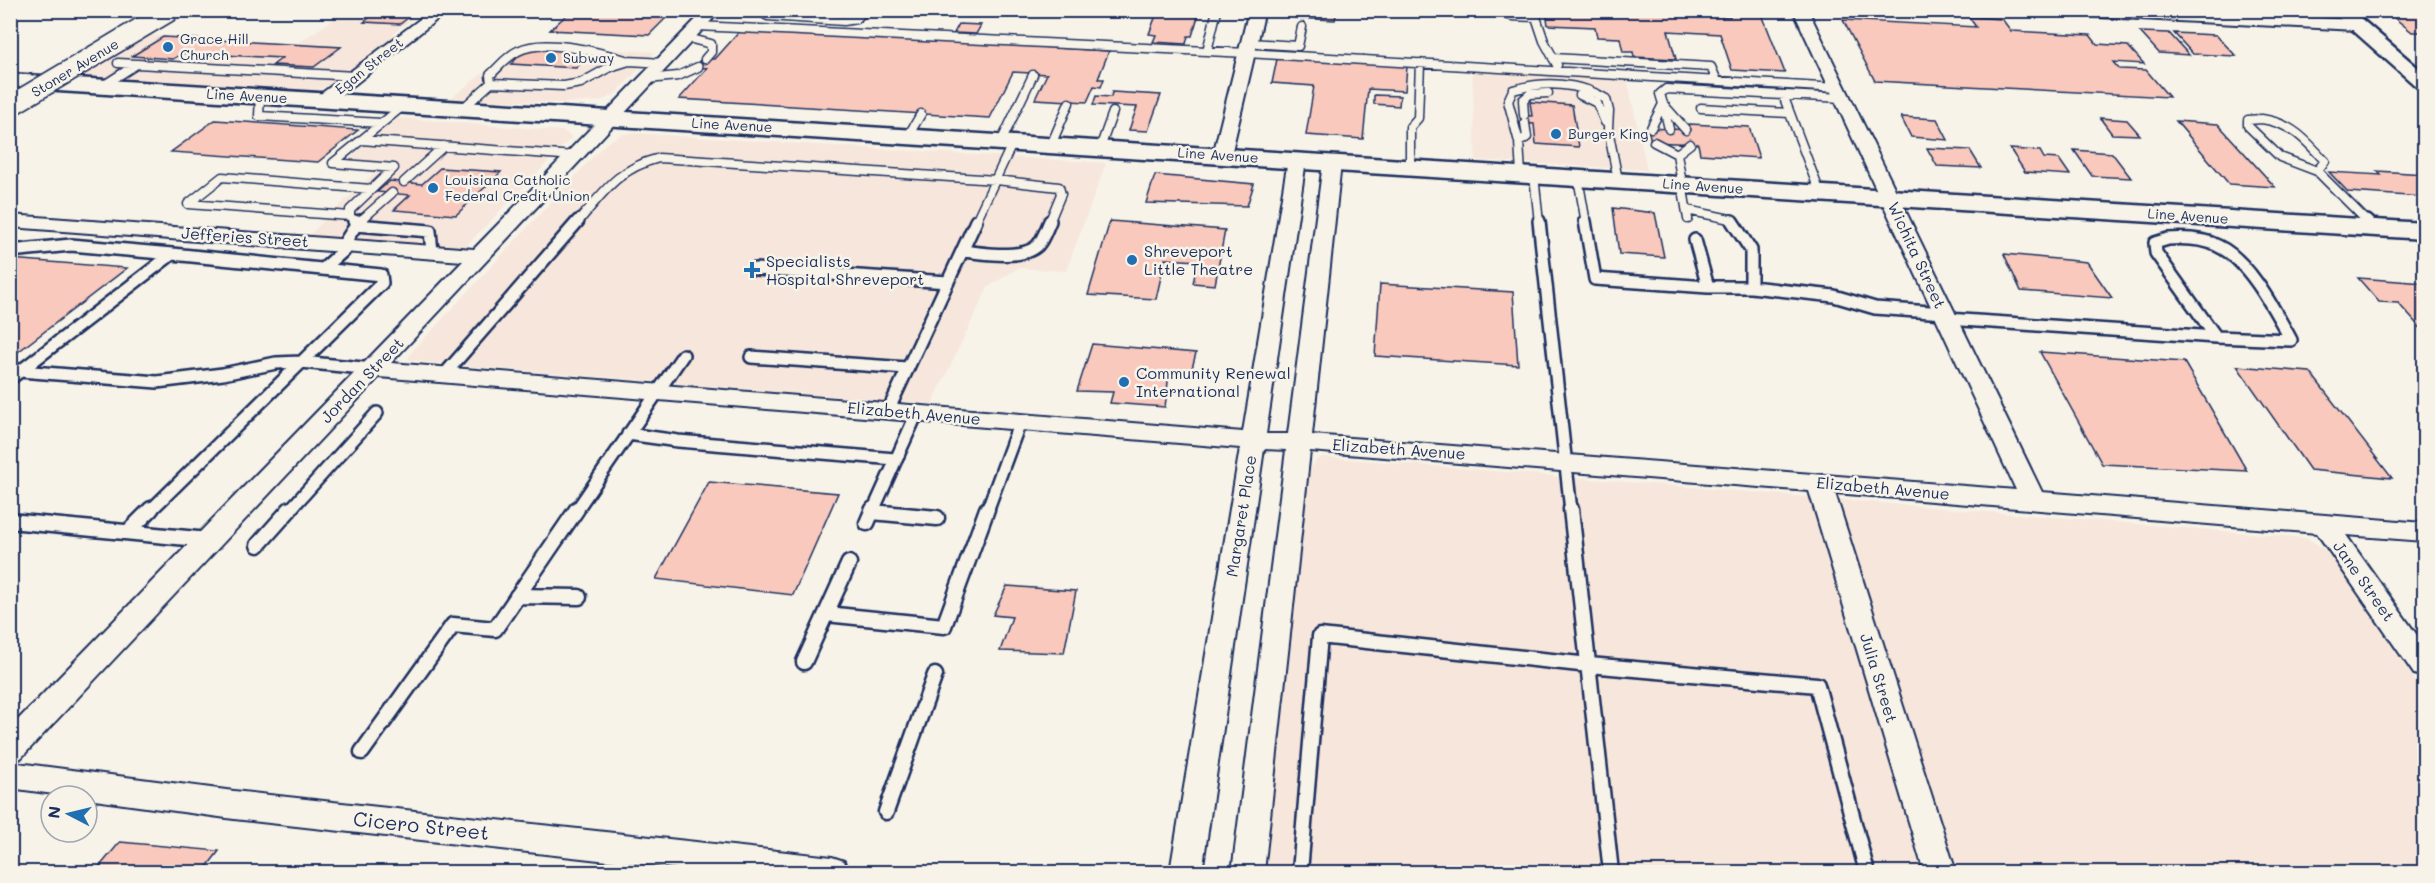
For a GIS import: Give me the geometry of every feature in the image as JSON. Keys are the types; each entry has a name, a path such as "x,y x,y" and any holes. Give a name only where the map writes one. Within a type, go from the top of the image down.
{"main road":[{"name":"Line Avenue","path":"10,81 1618,180 1686,204 1820,193 2424,231"}],"street":[{"name":"Stoner Avenue","path":"10,106 171,10"},
{"name":"Egan Street","path":"324,100 442,10"},
{"name":"Jordan Street","path":"10,749 714,10"},
{"path":"1222,156 1257,10"},
{"name":"Wichita Street","path":"1800,10 2033,500"},
{"path":"2061,10 2356,25"},
{"path":"2339,10 2424,82"},
{"name":"Margaret Place","path":"1186,873 1297,160"},
{"path":"1248,873 1332,162"},
{"name":"Jefferies Street","path":"10,221 480,256"},
{"name":"Elizabeth Avenue","path":"373,369 1253,441 1298,442 1566,462 2424,532"},
{"name":"Julia Street","path":"1819,483 1940,873"},
{"name":"Jane Street","path":"2325,524 2424,666"},
{"name":"Cicero Street","path":"10,776 234,805 832,873"}],"lane":[{"path":"767,10 766,15 768,16 844,21 856,19 865,10"},
{"path":"1207,51 1216,10"},
{"path":"1500,10 1511,16 1536,14 1560,72 1562,87"},
{"path":"1672,10 1716,10"},
{"path":"693,32 1207,51 1298,46 1302,27"},
{"path":"693,32 711,44 711,52 705,59"},
{"path":"491,83 490,75 511,54 530,47 597,51 629,61 664,63"},
{"path":"1248,48 1420,63 1717,81 1841,93"},
{"path":"1553,58 1712,67 1717,81"},
{"path":"461,110 491,83 564,86 581,83 610,67 629,61"},
{"path":"118,63 355,76"},
{"path":"1410,167 1410,127 1418,118 1420,63"},
{"path":"101,87 137,64"},
{"path":"648,80 678,76 698,67"},
{"path":"888,411 996,180 1007,142 1033,75"},
{"path":"1608,129 1609,111 1606,99 1585,89 1526,85 1513,90 1508,101 1528,175 1566,462 1611,873"},
{"path":"1663,104 1669,129 1660,94 1666,89 1783,95 1841,93"},
{"path":"1520,142 1527,137 1523,100 1530,94 1575,94 1587,97 1597,104 1608,129 1618,180"},
{"path":"1783,95 1820,193"},
{"path":"260,96 259,116 381,123"},
{"path":"1051,145 1069,103"},
{"path":"323,269 346,245 353,221 350,210 394,168 333,163 402,105"},
{"path":"1701,108 1789,113"},
{"path":"1100,148 1113,112"},
{"path":"909,136 921,114"},
{"path":"2317,171 2325,161 2296,129 2278,120 2248,120 2248,126 2280,157 2317,171 2374,228"},
{"path":"361,140 575,156"},
{"path":"1677,154 1663,142 1677,154 1686,204 1730,219 1751,250 1751,287"},
{"path":"1677,154 1686,144"},
{"path":"404,182 444,146"},
{"path":"444,375 617,177 637,164 659,158 1059,186 1061,194 1037,246 1028,252 1015,254 963,251"},
{"path":"371,189 222,177 188,204 430,231 432,252"},
{"path":"1578,178 1595,279 1708,287 1751,287 1834,296 1875,309 1946,316 2216,338 2291,340 2253,281 2235,259 2222,248 2208,242 2186,239 2161,239 2155,243 2156,253 2216,338"},
{"path":"353,221 392,193"},
{"path":"1695,240 1708,287"},
{"path":"10,251 71,245 381,275 382,284 128,532"},
{"path":"15,375 172,254"},
{"path":"755,269 948,282"},
{"path":"362,752 453,625 495,629 683,355"},
{"path":"751,357 907,368"},
{"path":"15,375 157,382 189,380 276,363 301,362 373,369"},
{"path":"258,545 377,413"},
{"path":"917,413 870,517 937,518"},
{"path":"826,614 944,626 1020,422"},
{"path":"628,434 678,441 895,459"},
{"path":"10,521 210,540"},
{"path":"804,662 849,563"},
{"path":"518,596 579,597"},
{"path":"1300,873 1320,636 1589,665 1817,685 1867,873"},
{"path":"886,812 935,675"}],"shaded area":[{"path":"346,11 424,11 398,29 391,40 332,84 317,90 81,76 149,35 297,44"},
{"path":"520,44 655,52 615,94 601,101 564,103 450,99"},
{"path":"1472,70 1627,79 1647,170 1476,160"},
{"path":"398,118 562,131 572,137 464,248 305,239 374,173 335,170"},
{"name":"Specialists Hospital Shreveport","path":"630,133 1106,163 1066,271 1018,268 988,287 932,404 431,363 408,359 605,144 620,135"},
{"path":"1323,457 2306,538 2323,548 2336,564 2424,694 2424,872 1266,872 1309,472 1316,460"}],"building":[{"path":"379,10 418,10 400,24 364,22"},
{"path":"572,10 671,13 649,35 550,30"},
{"path":"1158,10 1200,10 1192,36 1188,36 1186,44 1153,42 1156,35 1149,34"},
{"path":"1297,10 1337,10 1335,20 1295,18"},
{"path":"1546,10 1662,10 1663,13 1730,17 1728,11 1761,12 1785,73 1732,70 1720,34 1668,31 1676,59 1634,57 1633,52 1623,52 1620,38 1597,37 1595,27 1548,25"},
{"path":"2387,12 2423,13 2424,32 2412,32"},
{"path":"1969,17 2002,19 2011,31 2090,35 2097,44 2128,46 2144,64 2113,62 2119,69 2146,70 2169,97 1875,81 1843,20 1976,27"},
{"path":"959,24 981,25 976,34 954,33"},
{"path":"741,30 1109,51 1098,79 1104,79 1101,87 1094,86 1087,102 1035,99 1047,74 1013,72 990,118 679,99 707,68 694,67 701,59 715,59"},
{"path":"2140,32 2169,33 2189,55 2159,53"},
{"path":"2174,33 2216,35 2236,56 2193,54"},
{"path":"163,37 341,47 314,67 273,65 282,58 183,53 173,59 132,56"},
{"name":"Subway","path":"540,49 592,52 576,68 511,64 522,53"},
{"path":"1277,59 1407,66 1405,91 1368,89 1363,139 1306,135 1314,86 1272,83"},
{"path":"1112,92 1161,95 1148,131 1129,130 1137,107 1093,105 1096,96 1111,97"},
{"path":"1374,95 1400,96 1399,106 1374,104"},
{"name":"Burger King","path":"1530,102 1572,105 1579,147 1536,144 1534,124 1521,123 1520,115 1532,116"},
{"path":"1901,117 1937,119 1948,140 1911,137"},
{"path":"2100,118 2127,120 2140,135 2112,134"},
{"path":"215,120 358,130 318,162 171,152"},
{"path":"2176,121 2218,124 2275,187 2229,184"},
{"path":"1689,124 1749,127 1759,158 1700,154 1698,144 1651,142 1648,128 1691,130"},
{"path":"1927,148 1970,150 1981,168 1937,166"},
{"path":"2010,149 2040,151 2044,158 2059,159 2070,175 2025,172"},
{"path":"2074,150 2112,153 2131,178 2092,176"},
{"name":"Louisiana Catholic Federal Credit Union","path":"440,168 501,172 456,215 394,210 410,195 377,192 390,181 422,184"},
{"path":"2377,171 2424,174 2424,197 2348,192 2329,172 2381,175"},
{"path":"1155,175 1254,184 1247,206 1146,203"},
{"path":"1613,208 1655,213 1664,257 1619,254"},
{"name":"Shreveport Little Theatre","path":"1110,221 1225,230 1215,285 1193,283 1198,261 1165,259 1156,299 1088,295"},
{"path":"2004,254 2087,262 2112,298 2021,291"},
{"path":"10,259 127,268 10,358"},
{"path":"2358,278 2424,283 2424,332 2398,303 2379,302"},
{"path":"1380,284 1513,292 1518,365 1375,356"},
{"name":"Community Renewal International","path":"1092,344 1196,353 1191,372 1169,374 1165,407 1110,403 1113,392 1077,391"},
{"path":"2040,352 2184,362 2247,471 2102,464"},
{"path":"2237,366 2310,372 2392,478 2310,470"},
{"path":"709,482 838,493 793,595 656,579"},
{"path":"1007,586 1076,591 1064,653 1000,651 1012,617 993,615"},
{"path":"120,842 219,851 203,872 95,872"}],"place":[{"name":"Grace Hill Church","path":"168,47"},
{"name":"Subway","path":"551,58"},
{"name":"Burger King","path":"1556,134"},
{"name":"Louisiana Catholic Federal Credit Union","path":"433,188"},
{"name":"Shreveport Little Theatre","path":"1132,260"},
{"name":"Specialists Hospital Shreveport","path":"752,270"},
{"name":"Community Renewal International","path":"1124,382"}]}
